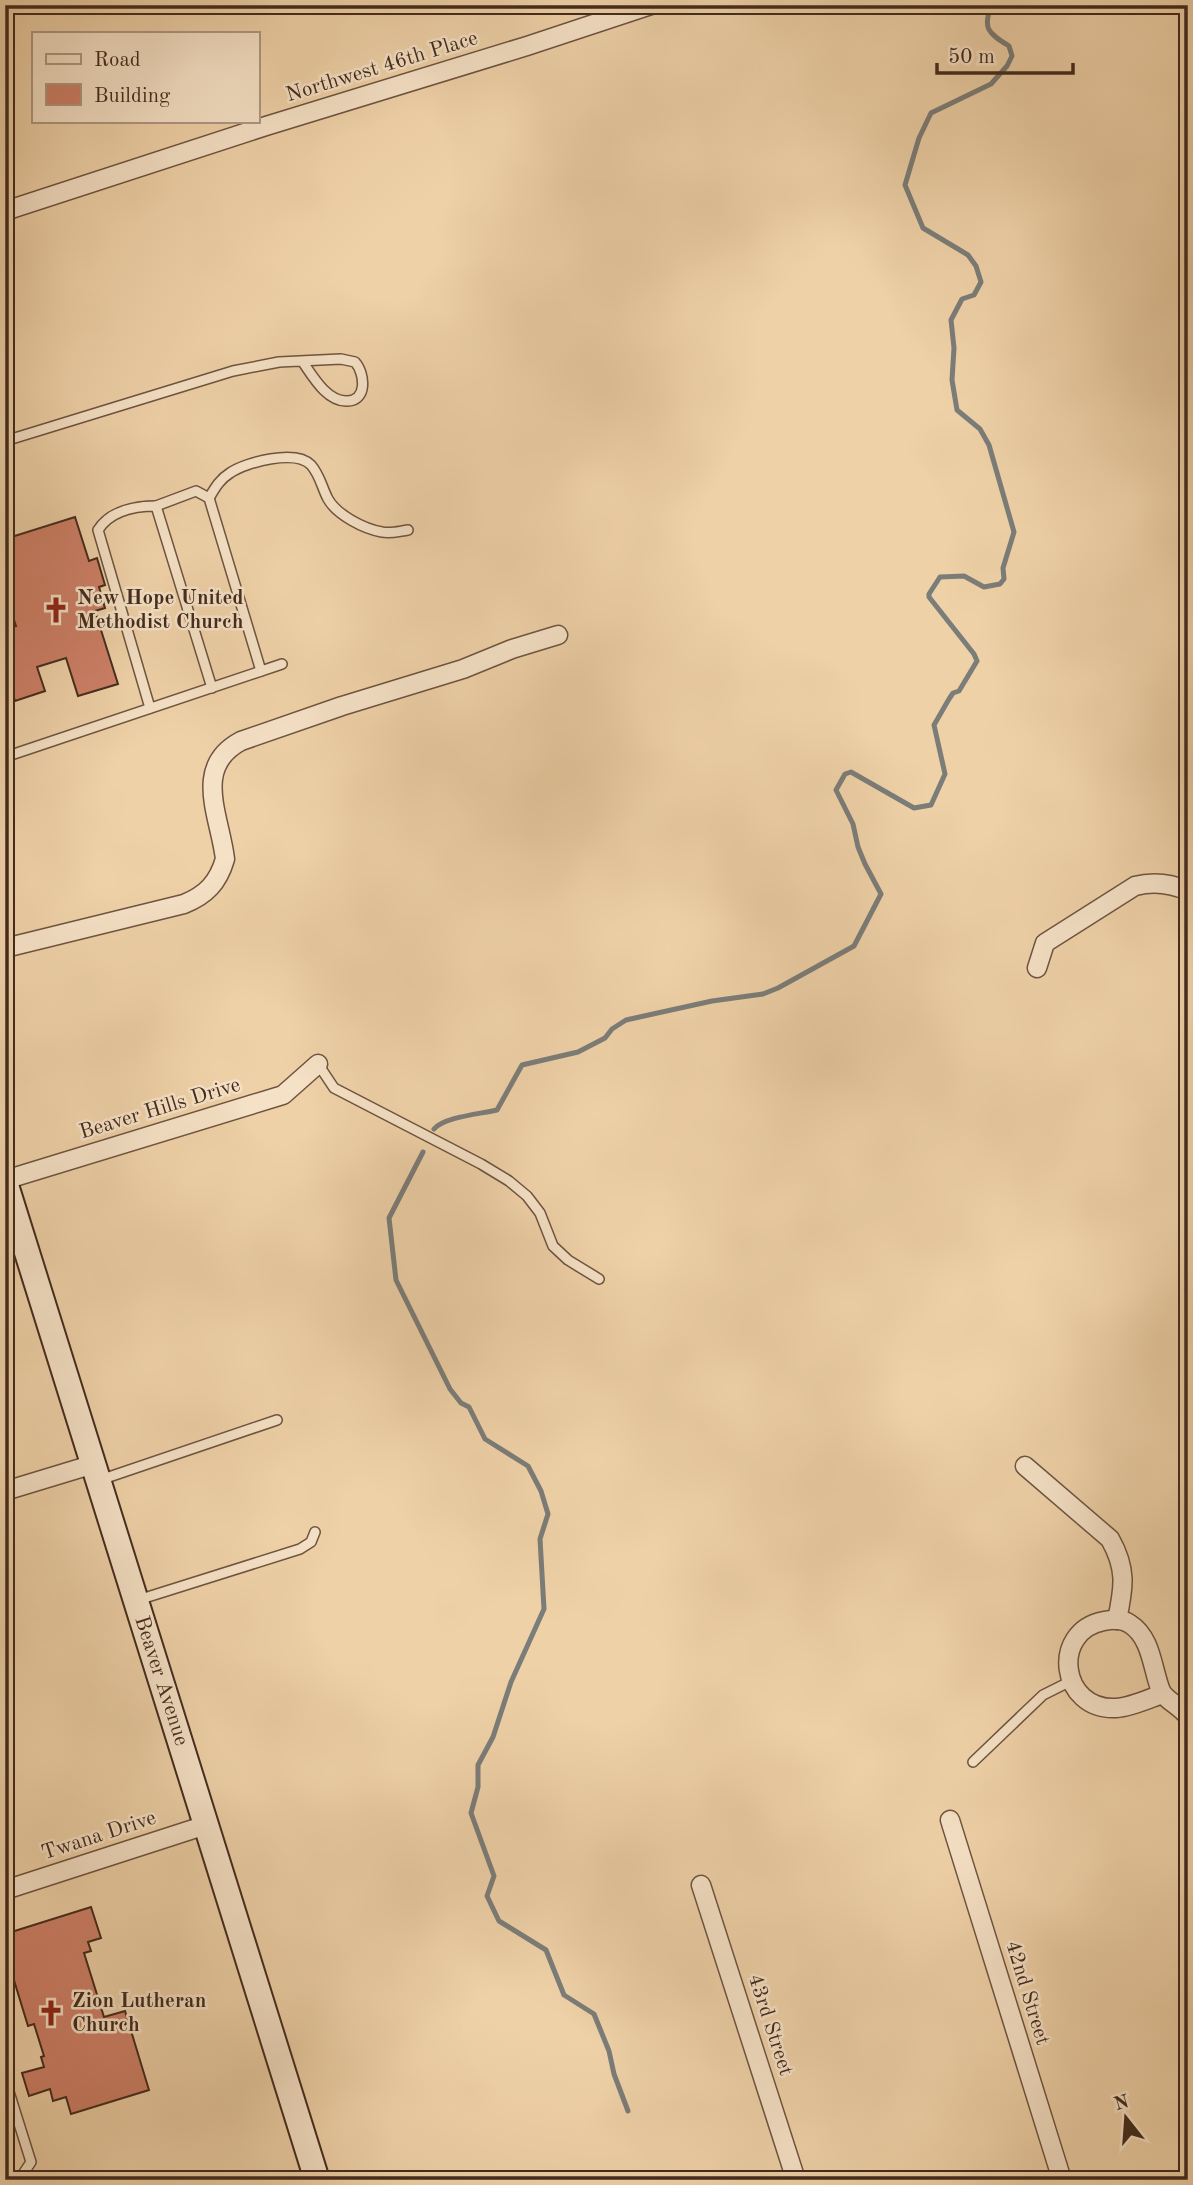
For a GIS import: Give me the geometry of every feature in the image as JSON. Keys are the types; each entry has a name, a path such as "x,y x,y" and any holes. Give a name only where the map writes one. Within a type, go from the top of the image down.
{"main road":[{"name":"Beaver Avenue","path":"5,1181 317,2180"}],"street":[{"name":"Northwest 46th Place","path":"5,211 651,5"},
{"path":"5,948 200,898 213,886 225,859 212,783 213,769 228,748 342,706 463,669 512,649 558,635"},
{"path":"1037,968 1045,943 1135,886 1147,883 1172,884 1188,891"},
{"name":"Beaver Hills Drive","path":"5,1181 283,1094 318,1064"},
{"path":"1025,1466 1110,1539 1123,1570 1123,1591 1117,1620"},
{"path":"5,1491 96,1472"},
{"path":"1162,1694 1119,1708 1104,1708 1090,1703 1079,1694 1071,1681 1069,1652 1076,1639 1085,1629 1097,1622 1128,1622 1146,1641 1162,1694 1172,1700 1188,1717"},
{"name":"42nd Street","path":"950,1820 1062,2180"},
{"name":"Twana Drive","path":"5,1890 206,1825"},
{"name":"43rd Street","path":"701,1885 796,2180"}],"lane":[{"path":"5,441 233,371 279,362 341,359 355,362 363,378 362,391 357,398 346,401 336,397 323,389 302,361"},
{"path":"209,498 220,481 232,471 269,458 294,458 310,463 338,513 382,533 408,530"},
{"path":"150,708 98,530 115,514 143,506 156,506 196,491 209,498 261,671"},
{"path":"156,506 212,688"},
{"path":"5,757 282,664"},
{"path":"318,1064 334,1088 509,1181 527,1196 540,1213 553,1246 568,1260 599,1279"},
{"path":"96,1472 277,1420"},
{"path":"135,1600 300,1549 311,1542 315,1532"},
{"path":"973,1762 1043,1695 1071,1681"},
{"path":"5,2079 30,2162 19,2180"}],"building":[{"name":"New Hope United Methodist Church","path":"75,517 89,561 97,558 105,585 99,587 105,608 95,611 118,684 78,696 66,658 37,667 45,691 15,701 8,678 5,678 5,629 16,626 5,592 5,539"},
{"name":"Zion Lutheran Church","path":"91,1907 101,1938 88,1942 91,1951 84,1953 104,2017 125,2011 149,2090 71,2114 66,2097 53,2101 50,2089 29,2096 22,2073 44,2067 41,2057 44,2056 34,2024 28,2026 9,1964 5,1965 5,1934"}],"waterway":[{"path":"434,1129 454,1119 497,1110 522,1065 578,1052 605,1038 612,1029 626,1020 712,1001 763,994 854,946 881,894 865,864 853,824 836,790 845,774 851,772 914,808 931,805 945,774 934,725 977,661 929,594 940,577 964,576 984,587 1000,584 1004,579 1003,568 1014,532 989,445 980,429 957,410 952,380 954,348 951,320 962,299 974,295 981,282 976,266 968,255 923,228 905,185 919,138 931,113 991,84 1012,56 1009,46 989,30 987,20 992,5"},
{"path":"423,1152 389,1218 396,1280 450,1389 461,1403 469,1407 485,1439 528,1466 541,1491 548,1514 540,1539 544,1609 511,1682 493,1737 478,1765 478,1787 471,1813 494,1876 487,1896 499,1921 546,1950 564,1995 594,2014 628,2111"}],"place":[{"name":"New Hope United Methodist Church","path":"56,610"},
{"name":"Zion Lutheran Church","path":"51,2013"}]}
